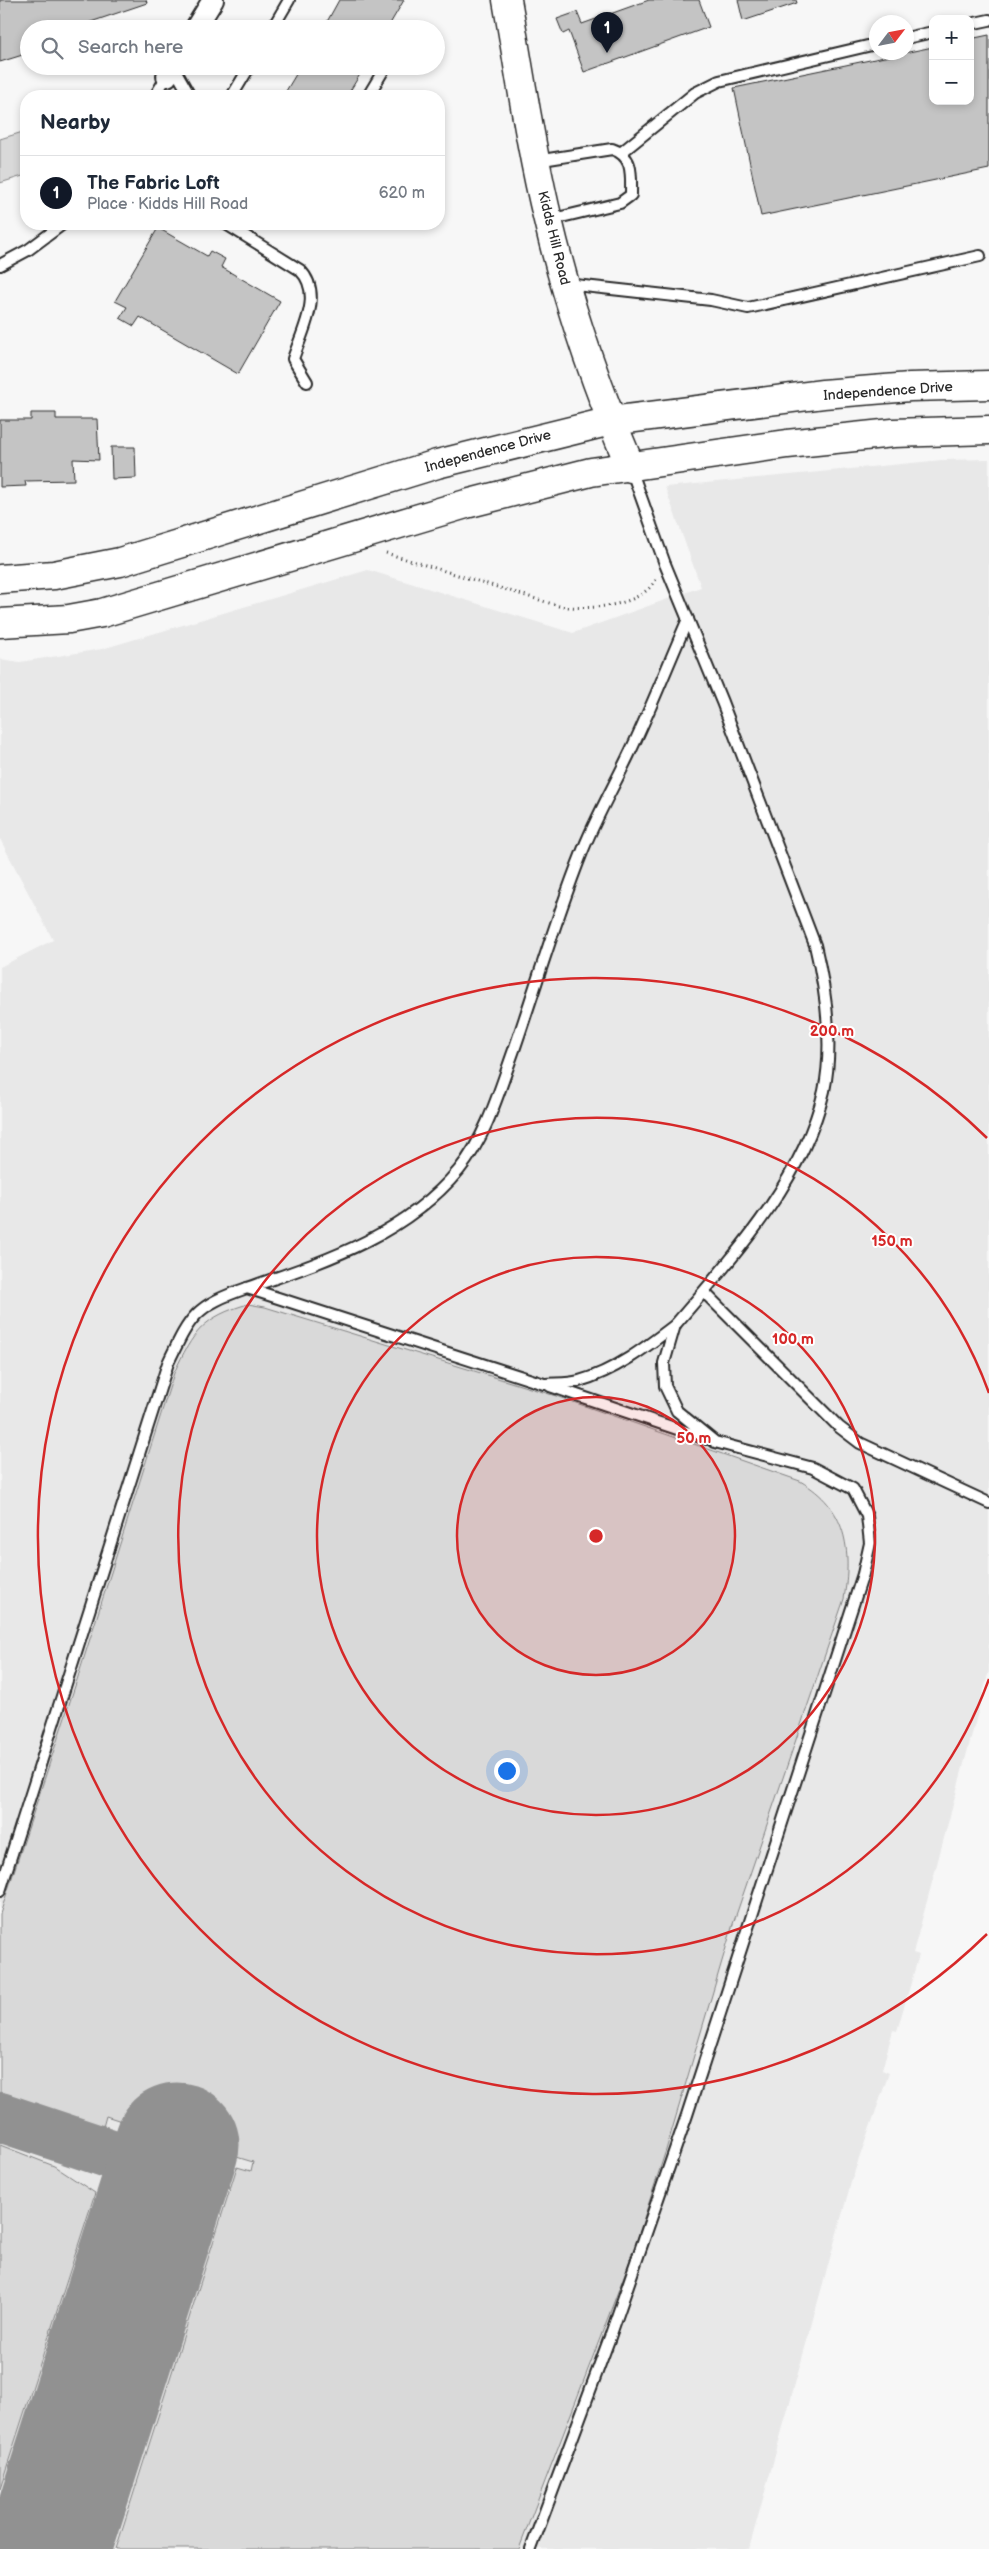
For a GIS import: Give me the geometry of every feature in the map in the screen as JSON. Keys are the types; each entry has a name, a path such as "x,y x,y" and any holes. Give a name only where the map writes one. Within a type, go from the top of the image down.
{"street":[{"path":"202,20 214,0"},
{"name":"Kidds Hill Road","path":"507,0 535,162 548,220 565,284 611,421 631,468"},
{"name":"Independence Drive","path":"0,579 54,575 120,562 437,464 611,421 823,394 989,385"},
{"path":"0,623 69,619 102,613 515,490 591,472 631,468 787,444 892,433 989,430"}],"lane":[{"path":"277,20 289,0"},
{"path":"974,23 989,20"},
{"path":"914,36 929,33"},
{"path":"622,152 695,94 719,81 869,46"},
{"path":"159,90 168,75"},
{"path":"173,75 185,90"},
{"path":"236,90 245,75"},
{"path":"372,90 381,75"},
{"path":"535,162 593,150 612,149 622,152 630,162 631,195 620,203 548,220"},
{"path":"0,265 28,250 55,230"},
{"path":"236,230 300,270 310,284 312,300 293,358 307,382"},
{"path":"565,284 710,300 748,308 980,256"},
{"path":"544,1384 577,1382 601,1374 647,1346 675,1325 704,1292 787,1182 809,1138 824,1090 828,1043 824,986 815,945 688,619 664,564 631,468"},
{"path":"0,1891 168,1364 188,1322 208,1304 247,1288 328,1260 375,1239 398,1225 432,1197 459,1169 481,1134 500,1088 582,854 633,746 688,619"},
{"path":"247,1288 544,1384 715,1442 813,1468 853,1489 867,1516 870,1543 860,1584 687,2115 610,2337 531,2549"},
{"path":"704,1292 839,1427 860,1443 989,1503"},
{"path":"675,1325 664,1363 665,1386 677,1411 715,1442"}],"path":[{"path":"377,551 559,606 584,609 623,602 639,594 652,586 664,564"}],"shaded area":[{"path":"20,133 20,177 0,183 0,139"},
{"path":"989,459 989,1671 913,1953 919,1955 897,2031 893,2030 882,2070 889,2073 852,2179 749,2549 0,2549 0,967 53,940 0,839 0,659 20,662 102,649 368,570 573,633 701,587 665,487 942,460"},
{"path":"248,1304 265,1307 556,1396 800,1481 816,1492 828,1504 837,1517 843,1531 847,1563 844,1599 733,1924 666,2150 632,2255 519,2549 116,2549 237,2167 251,2171 253,2162 220,2152 217,2158 139,2133 140,2127 106,2116 103,2127 0,2094 0,1914 76,1683 174,1373 187,1347 201,1328 220,1314"},
{"path":"0,2145 54,2166 95,2193 0,2488"}],"building":[{"path":"0,0 146,0 147,3 97,20 20,20 20,56 0,62"},
{"path":"339,0 404,0 392,20 328,20"},
{"path":"649,0 699,0 709,27 584,72 569,31 563,34 557,19 577,12 582,24"},
{"path":"738,0 796,0 797,3 743,21"},
{"path":"989,35 989,169 761,216 734,88 870,60 914,60 914,51 929,48 929,105 974,105 974,38"},
{"path":"296,75 360,75 351,90 287,90"},
{"path":"157,230 162,230 207,256 210,251 225,259 221,267 280,301 238,374 140,317 134,326 120,318 127,307 115,301"},
{"path":"31,413 56,413 56,419 97,419 99,460 73,459 74,480 25,481 26,486 0,487 0,420 31,420"},
{"path":"111,447 135,447 136,478 112,479"}],"taxiway":[{"path":"0,2117 168,2173"}],"runway":[{"path":"48,2549 177,2145"}],"place":[{"name":"The Fabric Loft","path":"607,53"}]}
